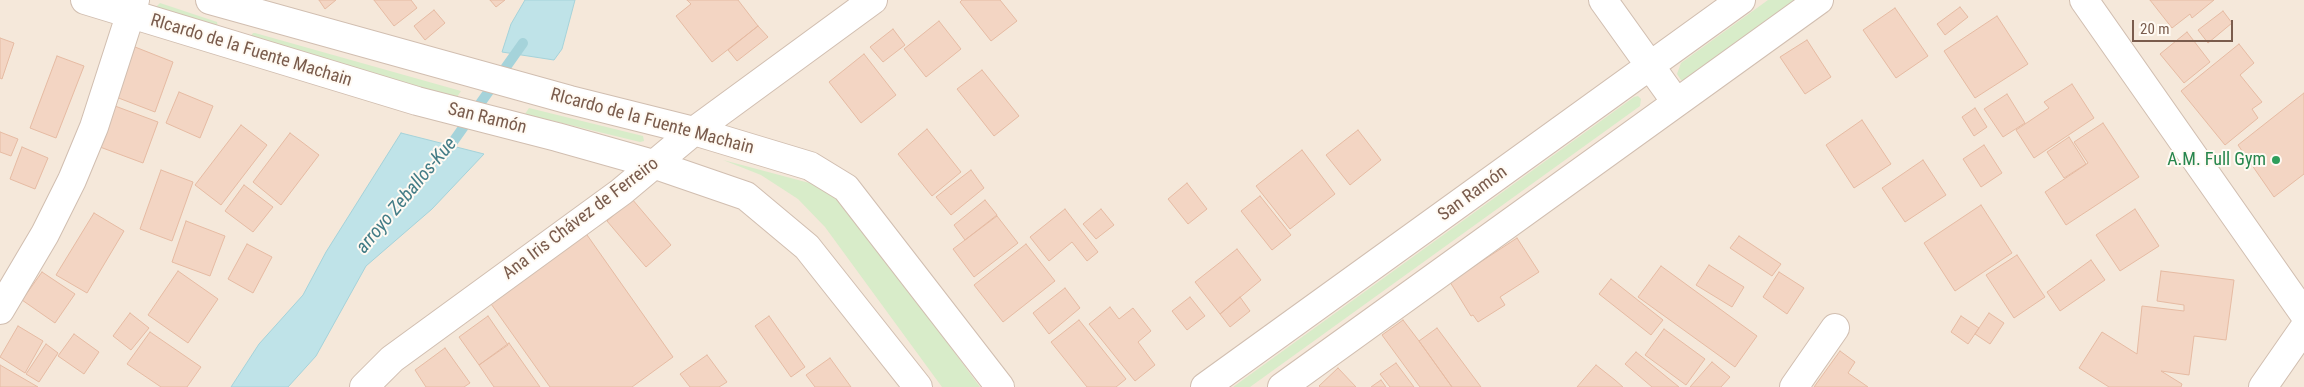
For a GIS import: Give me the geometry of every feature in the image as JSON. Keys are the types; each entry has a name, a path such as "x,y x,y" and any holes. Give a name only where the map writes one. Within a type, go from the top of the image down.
{"street":[{"name":"RIcardo de la Fuente Machain","path":"85,0 133,7 235,46 417,101"},
{"name":"RIcardo de la Fuente Machain","path":"210,0 254,5 430,62 694,131 810,166 846,188 1000,387"},
{"name":"Ana Iris Chávez de Ferreiro","path":"364,387 392,359 621,192 694,131 873,0"},
{"path":"1603,0 1676,102"},
{"name":"San Ramón","path":"1205,387 1741,0"},
{"path":"1282,387 1818,0"},
{"path":"2084,0 2304,314"},
{"path":"235,46 254,5"},
{"path":"0,310 45,234 72,180 94,127 133,7"},
{"name":"San Ramón","path":"417,101 558,137 653,164"},
{"path":"653,164 746,196 806,247 918,387"},
{"path":"1794,387 1835,328"},
{"path":"2263,387 2304,328"}],"shaded area":[{"path":"0,0 2304,0 2304,387 0,387"}],"green space":[{"path":"1768,0 1804,0 1686,81 1681,80 1677,74 1681,63"},
{"path":"160,3 217,22 218,28 156,7"},
{"path":"253,33 461,91 457,97 252,41 250,37"},
{"path":"1638,96 1641,99 1640,106 1250,387 1233,387 1634,97"},
{"path":"529,108 643,136 644,141 640,142 525,114"},
{"path":"723,160 817,185 848,208 980,387 942,387 825,227 798,199 761,175"}],"water":[{"path":"525,0 575,0 562,49 554,60 502,52 511,24"},
{"path":"401,133 484,154 432,209 366,266 316,356 288,387 231,387 259,344 303,295 326,252"}],"building":[{"path":"319,0 336,0 325,9"},
{"path":"374,0 411,0 417,8 394,26"},
{"path":"490,0 505,0 496,7"},
{"path":"687,0 738,0 758,26 712,62 676,16 691,4"},
{"path":"962,0 1000,0 1017,21 991,41 960,2"},
{"path":"2150,0 2214,0 2192,18 2190,14 2172,28"},
{"path":"1960,7 1968,17 1945,35 1937,24"},
{"path":"1895,8 1928,56 1896,78 1863,30"},
{"path":"434,10 445,23 425,40 414,26"},
{"path":"2223,11 2232,23 2208,43 2198,30"},
{"path":"1997,16 2028,64 1975,98 1944,51"},
{"path":"939,21 961,49 926,77 904,49"},
{"path":"758,26 768,37 737,61 728,50"},
{"path":"893,29 905,45 883,62 870,47"},
{"path":"2187,32 2210,62 2184,83 2160,54"},
{"path":"0,38 14,43 2,79 0,78"},
{"path":"1807,40 1831,77 1805,94 1780,57"},
{"path":"2239,44 2254,63 2240,75 2262,102 2252,109 2258,118 2225,145 2181,91"},
{"path":"135,47 173,62 155,112 116,97"},
{"path":"864,54 896,95 861,123 829,82"},
{"path":"57,56 84,66 56,138 30,128"},
{"path":"982,70 1019,116 994,136 957,89"},
{"path":"2072,84 2094,118 2034,158 2016,130 2049,108 2044,102"},
{"path":"179,92 213,106 200,138 166,123"},
{"name":"A.M. Full Gym","path":"2304,93 2304,174 2274,197 2238,145"},
{"path":"2007,94 2025,123 2003,137 1984,109"},
{"path":"115,106 158,122 143,163 100,147"},
{"path":"1975,108 1987,127 1974,136 1962,117"},
{"path":"1862,120 1891,164 1854,188 1826,145"},
{"path":"2103,123 2139,177 2066,225 2045,192 2088,163 2074,142"},
{"path":"241,125 267,145 221,205 195,185"},
{"path":"927,129 961,172 932,196 898,154"},
{"path":"1358,130 1381,160 1350,185 1326,155"},
{"path":"0,132 18,139 11,156 0,152"},
{"path":"290,133 319,155 281,205 253,182"},
{"path":"2069,137 2086,164 2064,178 2047,152"},
{"path":"1984,145 2002,173 1981,187 1963,159"},
{"path":"22,147 48,158 35,189 10,179"},
{"path":"1302,150 1335,194 1290,229 1256,186"},
{"path":"1923,160 1946,195 1905,222 1882,188"},
{"path":"161,170 193,182 172,241 140,229"},
{"path":"971,170 984,188 951,215 936,197"},
{"path":"1187,183 1207,209 1188,224 1168,199"},
{"path":"244,185 273,207 253,232 225,211"},
{"path":"1260,196 1291,235 1272,250 1241,211"},
{"path":"632,199 671,245 646,267 607,221"},
{"path":"985,200 997,215 965,240 954,225"},
{"path":"1981,205 2012,253 1955,291 1924,243"},
{"path":"1065,209 1098,252 1087,261 1072,242 1049,261 1030,237"},
{"path":"1101,209 1114,225 1096,239 1083,224"},
{"path":"2135,209 2159,246 2120,271 2096,235"},
{"path":"94,213 124,231 87,293 56,275"},
{"path":"997,216 1018,243 974,277 953,249"},
{"path":"186,221 225,236 210,276 172,262"},
{"path":"580,225 673,357 632,387 550,387 484,294"},
{"path":"1739,236 1781,264 1772,276 1730,248"},
{"path":"1517,238 1539,272 1500,297 1505,305 1478,322 1473,315 1471,316 1450,282"},
{"path":"247,244 272,257 253,293 228,279"},
{"path":"1026,244 1055,281 1003,322 974,285"},
{"path":"1237,249 1261,280 1220,314 1195,282"},
{"path":"2017,255 2045,297 2014,318 1986,275"},
{"path":"2091,260 2105,280 2060,311 2047,292"},
{"path":"1709,265 1744,287 1732,307 1696,285"},
{"path":"1661,266 1757,336 1735,367 1638,297"},
{"path":"178,271 218,299 188,343 148,315"},
{"path":"2161,271 2234,280 2226,340 2194,336 2189,375 2161,371 2182,384 2181,387 2109,387 2079,368 2102,332 2137,354 2142,306 2184,311 2184,305 2157,301"},
{"path":"42,272 75,294 55,323 22,300"},
{"path":"1779,272 1804,288 1787,314 1763,297"},
{"path":"1611,279 1663,320 1651,335 1599,294"},
{"path":"1065,288 1080,308 1049,334 1033,313"},
{"path":"1190,297 1205,316 1187,330 1172,311"},
{"path":"1240,297 1250,311 1230,327 1220,314"},
{"path":"1110,307 1119,319 1133,308 1151,331 1138,342 1155,365 1135,381 1089,324"},
{"path":"130,313 149,328 131,350 113,336"},
{"path":"1989,313 2004,323 1990,344 1975,334"},
{"path":"488,316 508,345 479,365 459,337"},
{"path":"769,316 805,367 791,377 755,326"},
{"path":"1961,316 1979,328 1968,344 1951,332"},
{"path":"1079,320 1126,379 1116,387 1087,387 1051,342"},
{"path":"1403,320 1452,387 1420,387 1382,335"},
{"path":"18,326 43,341 25,373 0,357"},
{"path":"1437,328 1481,387 1452,387 1419,341"},
{"path":"1664,329 1705,359 1686,385 1645,355"},
{"path":"150,332 201,367 187,387 161,387 127,364"},
{"path":"74,334 99,352 84,374 58,356"},
{"path":"509,343 540,387 494,387 479,365"},
{"path":"46,344 58,353 39,382 26,374"},
{"path":"445,348 470,383 464,387 426,387 415,370"},
{"path":"1840,351 1855,362 1848,373 1868,387 1814,387"},
{"path":"1636,352 1679,387 1652,387 1625,364"},
{"path":"707,355 727,382 719,387 690,387 680,374"},
{"path":"830,358 851,387 815,387 806,375"},
{"path":"1712,362 1730,377 1721,387 1690,387"},
{"path":"1396,363 1414,387 1390,387 1380,374"},
{"path":"0,365 38,387 0,387"},
{"path":"1596,365 1615,380 1623,387 1577,387"},
{"path":"1338,368 1356,387 1319,386"},
{"path":"1381,380 1386,387 1371,387"}],"waterway":[{"name":"arroyo Zeballos-Kue","path":"443,156 523,43"}],"place":[{"name":"A.M. Full Gym","path":"2276,160"}]}
